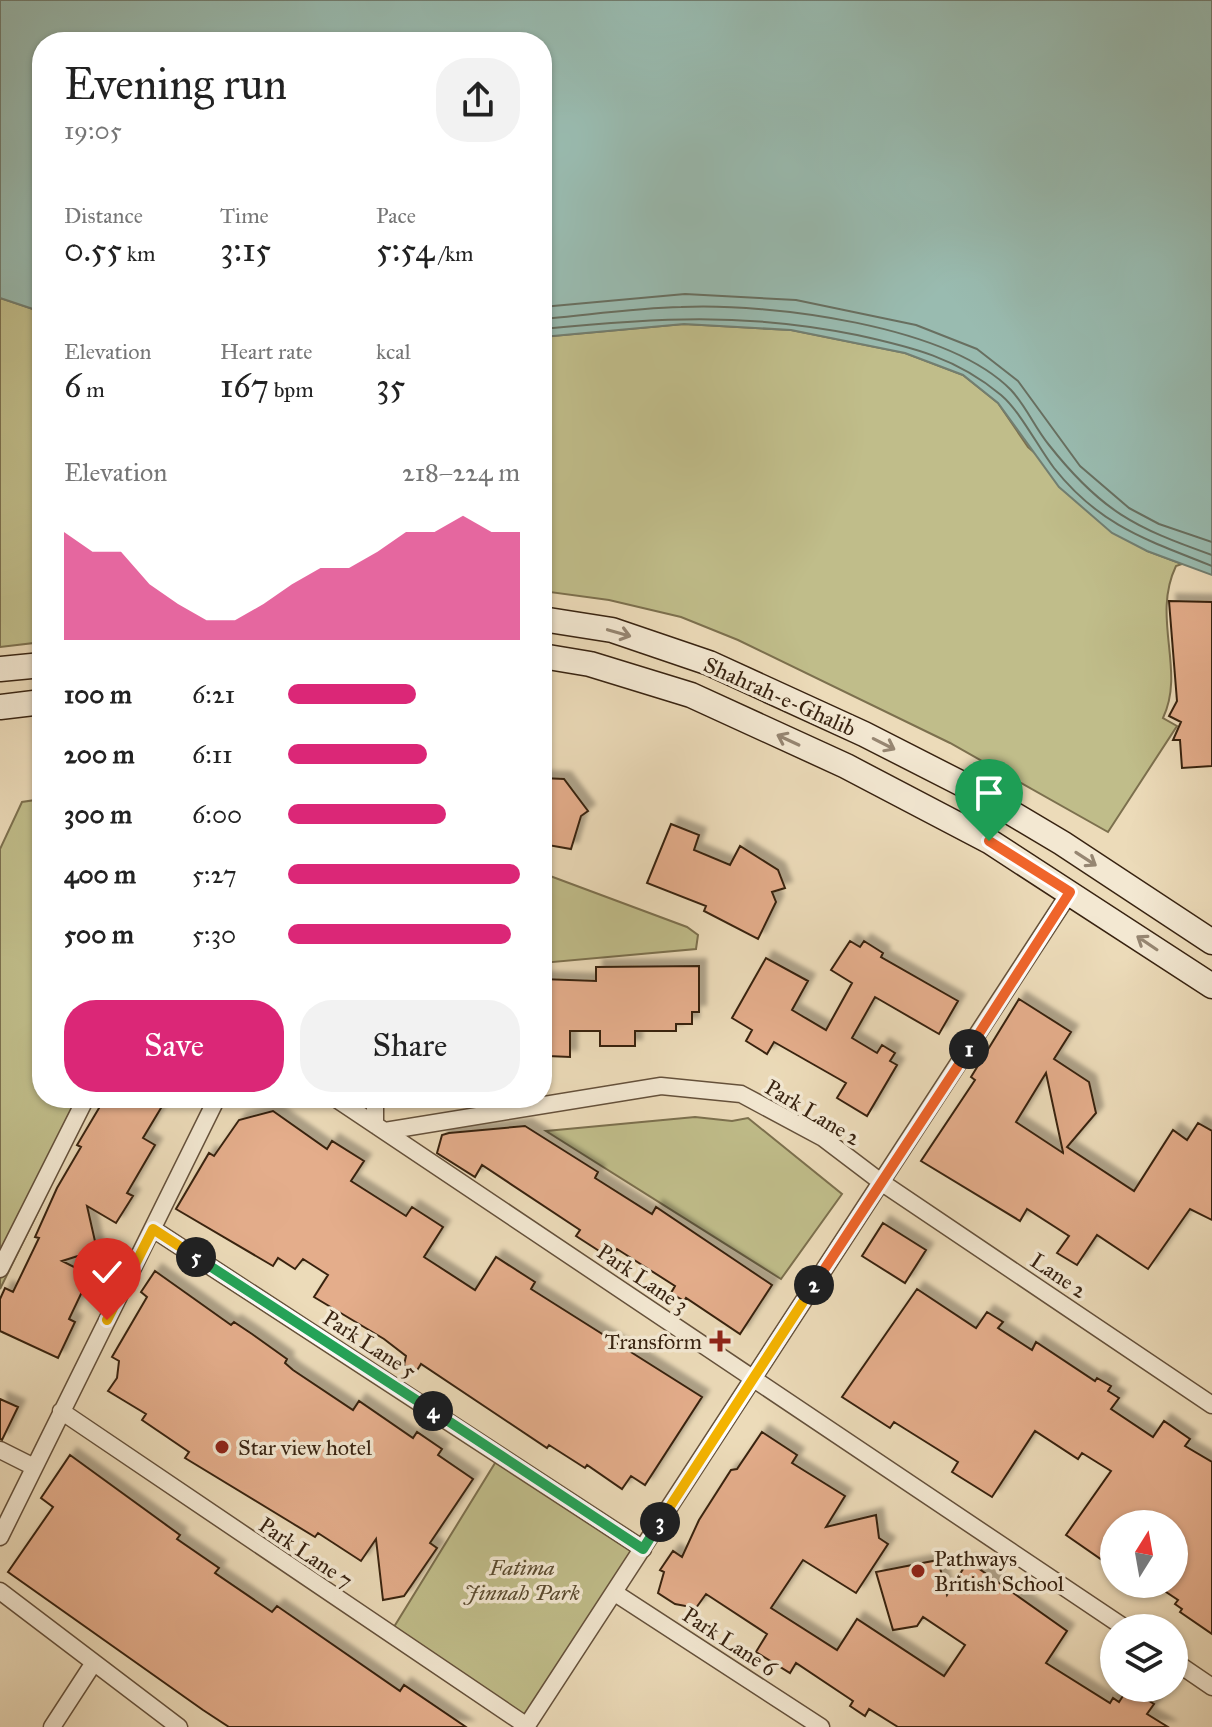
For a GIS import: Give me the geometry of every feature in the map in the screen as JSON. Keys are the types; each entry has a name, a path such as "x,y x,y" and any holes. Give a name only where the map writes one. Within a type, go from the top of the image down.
{"main road":[{"name":"Shahrah-e-Ghalib","path":"552,621 612,630 709,663 864,734 1039,830"},
{"name":"Shahrah-e-Ghalib","path":"552,658 590,664 691,695 846,766 983,838 1070,892"},
{"path":"0,669 32,666"},
{"path":"0,707 32,703"},
{"path":"983,838 1002,833 1007,822 1004,809"},
{"path":"1023,862 1024,841 1039,830 1212,942"},
{"path":"1070,892 1212,986"}],"street":[{"path":"527,1726 1070,892"},
{"name":"Park Lane 2","path":"552,1102 661,1086 741,1094 823,1138 881,1182"},
{"path":"0,1269 81,1108"},
{"path":"0,1537 212,1108"},
{"name":"Park Lane 3","path":"350,1108 1104,1614"},
{"path":"377,1108 380,1128"},
{"name":"Park Lane 2","path":"380,1128 514,1108"},
{"name":"Lane 2","path":"881,1182 1212,1405"},
{"name":"Park Lane 5","path":"153,1229 643,1549"},
{"name":"Park Lane 7","path":"61,1411 527,1726"},
{"path":"0,1450 34,1467"},
{"path":"0,1591 179,1727"},
{"name":"Park Lane 6","path":"615,1593 821,1727"},
{"path":"52,1727 93,1664"},
{"path":"1188,1671 1212,1687"}],"green space":[{"path":"0,298 32,309 32,643 0,647"},
{"path":"684,324 791,330 905,353 963,375 998,403 1028,447 1147,551 1182,564 1176,566 1169,585 1167,624 1171,681 1163,718 1177,726 1108,832 950,743 738,640 681,617 609,600 552,592 552,336"},
{"path":"32,800 32,1108 89,1108 0,1289 0,849 22,802"},
{"path":"552,877 687,927 698,935 696,949 552,962"},
{"path":"695,1117 732,1121 748,1118 842,1194 781,1279 546,1131"},
{"name":"Fatima Jinnah Park","path":"500,1455 643,1549 527,1726 389,1635"}],"water":[{"path":"0,0 1212,0 1212,575 1147,551 1112,533 1059,487 998,403 963,375 905,353 791,330 684,324 552,336 552,32 32,32 32,309 0,298"}],"building":[{"path":"1169,601 1212,602 1212,766 1182,768 1180,740 1173,740 1181,722 1169,716 1177,701"},
{"path":"552,778 564,779 588,811 581,816 571,849 552,846"},
{"path":"671,824 699,835 694,850 730,865 740,846 778,870 785,888 772,892 776,902 758,939 704,911 706,906 647,883"},
{"path":"850,941 860,947 864,941 883,953 881,957 958,1001 939,1034 875,997 852,1038 877,1053 882,1045 895,1053 890,1061 897,1065 867,1116 837,1098 846,1083 774,1042 767,1054 746,1041 752,1030 732,1018 766,958 808,981 792,1010 826,1030 852,983 831,970"},
{"path":"699,966 699,1012 692,1012 692,1024 676,1024 676,1031 635,1031 635,1046 600,1046 600,1031 570,1031 570,1057 552,1056 552,979 596,981 596,967"},
{"path":"1019,999 1071,1032 1054,1059 1089,1082 1096,1113 1067,1147 1134,1191 1173,1130 1187,1140 1198,1123 1212,1131 1212,1220 1190,1209 1148,1269 1097,1235 1077,1265 1057,1253 1069,1236 1027,1209 1020,1221 921,1161 975,1080 971,1077","holes":["1046,1073 1063,1153 1016,1122"]},
{"path":"99,1108 161,1108 143,1138 155,1145 127,1193 133,1196 116,1223 87,1206 97,1250 62,1261 90,1275 69,1319 75,1322 58,1358 0,1331 0,1299 5,1288 13,1292 39,1238 35,1237 57,1188 81,1147 77,1145"},
{"path":"273,1111 327,1149 332,1141 364,1161 351,1181 406,1216 412,1207 443,1227 424,1257 475,1290 496,1257 535,1282 531,1289 702,1397 645,1485 631,1476 622,1489 587,1465 585,1468 549,1445 547,1448 421,1364 416,1372 404,1365 406,1356 384,1339 314,1297 328,1275 303,1259 295,1269 278,1258 273,1266 176,1209 209,1153 214,1156 239,1120"},
{"path":"525,1126 598,1172 595,1178 652,1214 656,1207 772,1285 740,1334 686,1298 684,1301 671,1293 675,1286 617,1249 610,1258 576,1236 580,1230 482,1165 475,1177 437,1153 442,1135"},
{"path":"883,1223 926,1250 905,1283 862,1256"},
{"path":"155,1271 231,1325 234,1322 252,1334 287,1359 285,1363 293,1370 353,1410 359,1401 413,1438 417,1432 442,1449 438,1455 473,1479 430,1543 437,1548 404,1596 383,1600 376,1539 361,1561 318,1533 315,1537 185,1458 189,1452 142,1420 146,1414 108,1391 117,1378 119,1361 112,1357 147,1297 141,1292"},
{"path":"917,1289 976,1328 987,1312 1003,1322 998,1328 1032,1350 1036,1342 1095,1381 1097,1378 1111,1386 1108,1391 1119,1398 1111,1409 1153,1437 1164,1421 1190,1439 1185,1446 1212,1462 1212,1634 1188,1618 1188,1614 1180,1612 1182,1609 1175,1604 1178,1600 1175,1598 1188,1598 1188,1510 1100,1510 1100,1559 1066,1535 1111,1471 1082,1453 1078,1459 1035,1431 992,1497 952,1472 958,1462 894,1422 890,1428 842,1397"},
{"path":"0,1399 18,1407 2,1440 0,1439"},
{"path":"762,1432 797,1455 792,1463 845,1496 826,1527 876,1515 879,1538 888,1544 856,1593 803,1560 771,1608 837,1650 857,1619 944,1676 965,1645 923,1617 917,1626 893,1630 876,1572 938,1560 947,1595 968,1561 1067,1631 1046,1663 1100,1697 1100,1702 1151,1702 1154,1704 1147,1714 1168,1727 898,1727 869,1709 865,1716 850,1706 853,1701 796,1663 790,1673 756,1652 767,1634 706,1594 696,1608 675,1604 658,1593 664,1572 660,1570 673,1551 682,1557 699,1520 731,1470 737,1469"},
{"path":"70,1455 180,1535 177,1539 219,1568 215,1573 272,1612 277,1606 400,1691 404,1685 466,1727 229,1727 203,1710 8,1572 53,1507 41,1498"}],"place":[{"name":"Transform","path":"720,1341"},
{"name":"Star view hotel","path":"222,1447"},
{"name":"Pathways British School","path":"918,1571"}],"route":[{"path":"107,1320 153,1229 643,1549 1070,892 989,841"}]}
